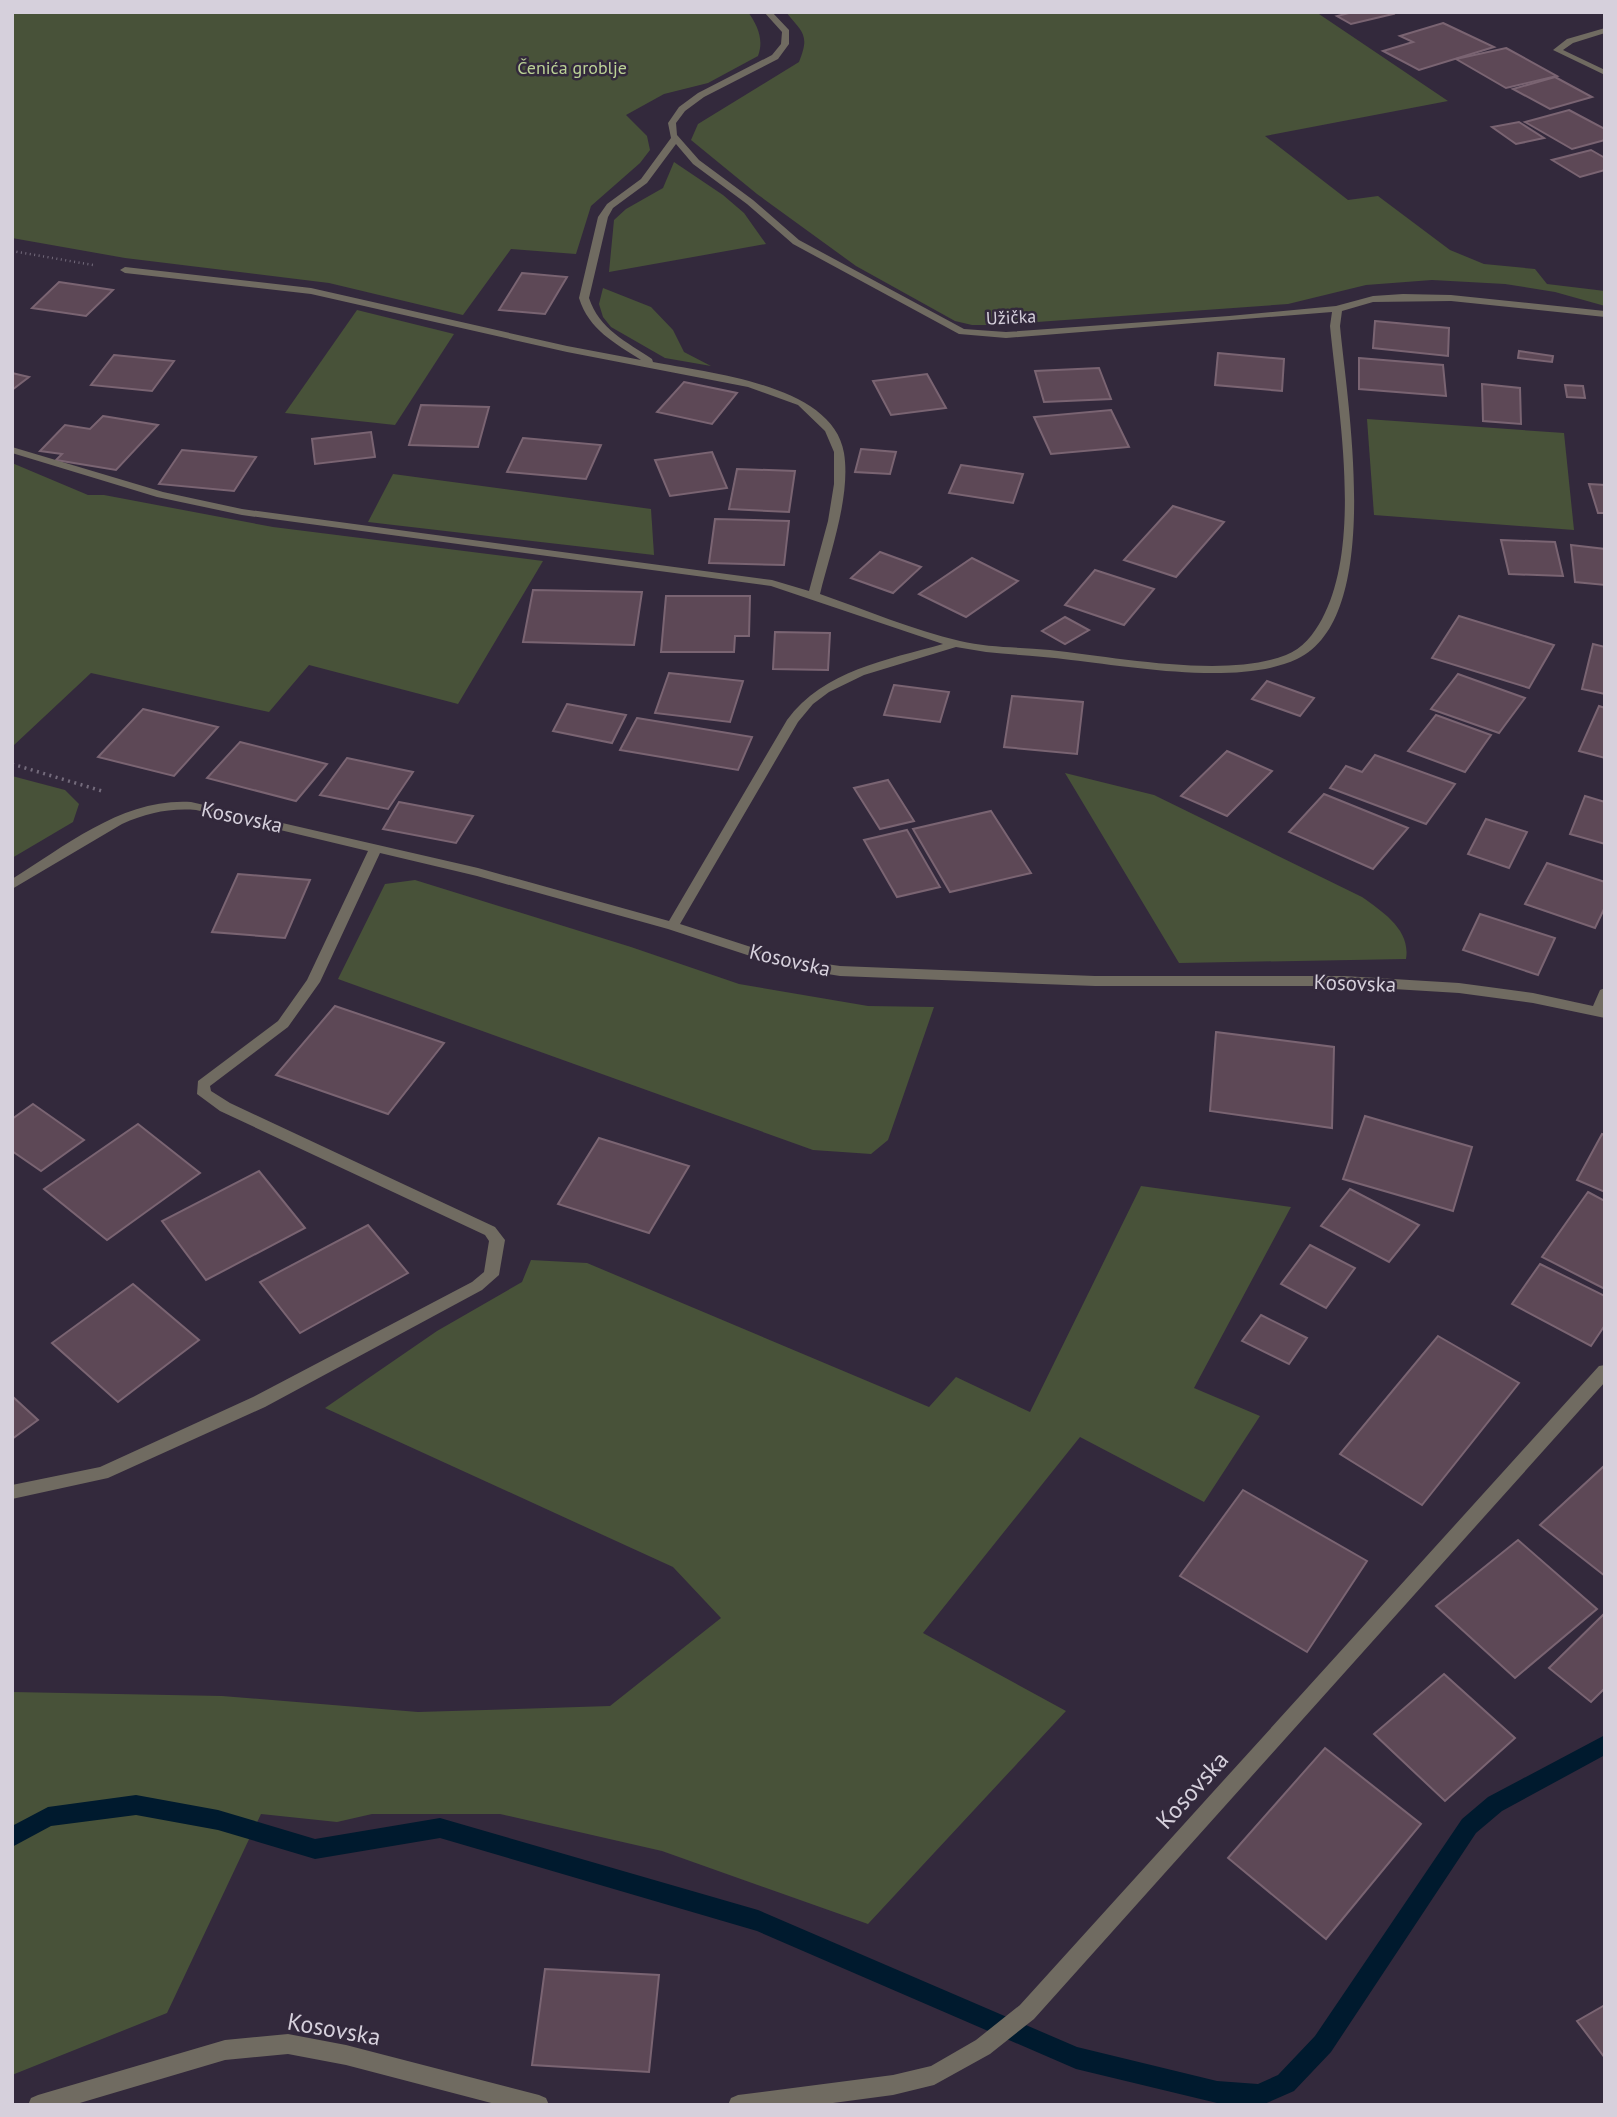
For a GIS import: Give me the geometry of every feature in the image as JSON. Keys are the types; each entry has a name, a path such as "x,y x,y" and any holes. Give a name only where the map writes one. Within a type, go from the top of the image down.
{"street":[{"path":"656,366 598,326 586,311 584,298 603,218 610,206 644,181 675,139 672,123 690,101 763,66 782,51 786,32 768,12"},
{"path":"1605,30 1570,41 1557,50 1605,73"},
{"name":"Užička","path":"675,139 696,162 750,202 796,242 962,332 1006,335 1337,309 1373,299 1430,297 1605,314"},
{"path":"125,270 311,291 567,349 750,384 802,403 830,430 839,452 839,484 814,595"},
{"path":"12,450 161,495 242,512 722,574 772,583 955,644 1185,667 1245,668 1273,665 1295,657 1308,646 1335,603 1346,557 1349,499 1335,326 1337,309"},
{"path":"672,926 793,720 810,699 830,685 889,663 955,644"},
{"name":"Kosovska","path":"12,886 106,828 155,807 196,806 478,872 672,926 784,962 840,971 1095,981 1344,981 1459,988 1601,1012"},
{"path":"12,1492 102,1473 259,1402 477,1286 491,1276 496,1240 490,1231 225,1107 204,1094 203,1085 209,1079 283,1024 313,982 376,848"},
{"path":"1601,1012 1605,993"},
{"name":"Kosovska","path":"738,2105 893,2085 934,2075 983,2047 1027,2012 1605,1371"},
{"name":"Kosovska","path":"38,2105 225,2050 288,2045 346,2055 539,2105"}],"path":[{"path":"12,251 125,270"},
{"path":"12,764 155,807"}],"green space":[{"name":"Čenića groblje","path":"12,12 748,12 757,28 760,44 758,56 708,83 664,94 626,115 647,136 650,150 640,163 591,206 576,254 511,249 463,315 329,283 125,258 12,238"},
{"path":"786,12 1316,12 1448,101 1265,136 1348,200 1378,196 1450,250 1484,264 1535,269 1547,284 1605,291 1605,306 1555,292 1505,284 1432,280 1366,285 1288,304 996,325 972,325 955,321 856,266 757,194 691,140 698,124 799,62 804,46 803,35"},
{"path":"674,162 723,195 744,213 766,244 609,272 614,220 626,209 663,188"},
{"path":"603,288 651,307 673,330 684,352 711,366 665,358 611,327 603,317 599,304"},
{"path":"357,310 454,334 395,425 285,413"},
{"path":"1367,419 1564,433 1574,530 1374,515"},
{"path":"12,463 88,495 104,495 273,527 543,561 458,704 309,665 269,712 91,673 13,746"},
{"path":"393,474 651,509 654,555 368,522"},
{"path":"1065,773 1154,795 1362,897 1400,931 1404,939 1406,959 1179,963"},
{"path":"12,776 65,790 79,804 73,822 12,858"},
{"path":"415,880 631,947 739,984 868,1006 934,1007 888,1140 871,1154 813,1150 338,979 385,884"},
{"path":"1141,1186 1291,1207 1194,1388 1260,1416 1204,1502 1080,1437 923,1633 1066,1711 868,1924 662,1851 500,1814 372,1814 337,1822 261,1814 167,2013 12,2075 12,1692 222,1696 418,1712 610,1706 721,1618 673,1567 325,1408 437,1331 522,1282 531,1260 587,1263 929,1407 956,1377 1030,1412"}],"building":[{"path":"1353,12 1393,14 1351,24 1337,16"},
{"path":"1443,23 1494,47 1419,70 1383,51 1413,42 1400,36"},
{"path":"1506,48 1557,76 1506,88 1456,59"},
{"path":"1555,77 1592,97 1550,109 1513,89"},
{"path":"1569,110 1605,129 1605,140 1572,149 1525,122"},
{"path":"1519,122 1544,138 1516,144 1492,127"},
{"path":"1591,150 1605,158 1605,170 1580,177 1552,160"},
{"path":"522,273 567,277 545,314 499,310"},
{"path":"59,282 113,290 86,316 32,308"},
{"path":"1375,321 1449,328 1448,356 1373,348"},
{"path":"1519,351 1553,356 1552,362 1518,358"},
{"path":"1218,353 1284,359 1282,391 1215,385"},
{"path":"114,355 174,361 152,391 91,385"},
{"path":"1359,358 1443,365 1446,396 1359,389"},
{"path":"1099,368 1111,399 1044,402 1035,371"},
{"path":"12,373 29,377 12,390"},
{"path":"927,374 946,408 891,415 873,381"},
{"path":"684,382 737,393 712,424 657,412"},
{"path":"1482,384 1520,388 1521,424 1483,421"},
{"path":"1565,385 1583,386 1585,398 1567,397"},
{"path":"421,405 489,407 478,447 409,445"},
{"path":"1111,410 1129,447 1051,454 1034,417"},
{"path":"103,416 158,425 116,470 56,460 62,454 40,451 65,425 90,429"},
{"path":"371,432 375,457 315,464 312,439"},
{"path":"523,438 601,445 586,479 507,472"},
{"path":"861,449 896,452 890,474 855,472"},
{"path":"182,450 256,457 234,491 159,484"},
{"path":"712,452 727,488 670,496 655,460"},
{"path":"961,465 1023,474 1013,503 949,493"},
{"path":"737,469 795,471 789,512 729,509"},
{"path":"1589,484 1605,485 1605,513 1598,513"},
{"path":"1173,506 1224,522 1176,577 1124,560"},
{"path":"715,519 789,521 784,565 709,563"},
{"path":"1501,540 1555,542 1563,576 1509,574"},
{"path":"1571,545 1605,549 1605,585 1575,582"},
{"path":"880,552 921,567 893,593 851,578"},
{"path":"972,558 1018,581 966,617 919,594"},
{"path":"1095,570 1154,589 1124,625 1065,605"},
{"path":"533,590 642,592 634,645 523,642"},
{"path":"666,596 750,596 749,636 735,636 734,652 661,652"},
{"path":"1459,616 1554,645 1529,688 1432,658"},
{"path":"1065,617 1089,630 1065,644 1042,631"},
{"path":"775,632 830,633 828,670 773,669"},
{"path":"1593,644 1605,647 1605,694 1582,689"},
{"path":"669,673 743,681 730,722 655,713"},
{"path":"1458,674 1525,698 1499,733 1431,709"},
{"path":"1267,681 1314,698 1300,716 1252,699"},
{"path":"894,685 949,692 940,722 884,715"},
{"path":"1012,696 1083,702 1077,754 1004,747"},
{"path":"567,704 626,715 612,743 553,731"},
{"path":"1599,706 1605,708 1605,758 1579,751"},
{"path":"143,709 218,727 174,776 98,757"},
{"path":"1436,715 1491,735 1465,772 1408,751"},
{"path":"637,718 752,737 738,770 620,750"},
{"path":"240,742 327,764 296,801 207,778"},
{"path":"1227,751 1272,771 1227,816 1181,796"},
{"path":"1375,755 1455,784 1426,824 1330,788 1346,766 1362,772"},
{"path":"347,758 413,772 388,809 320,795"},
{"path":"888,780 914,821 880,829 854,788"},
{"path":"1324,794 1408,828 1373,869 1289,832"},
{"path":"1585,796 1605,802 1605,844 1570,834"},
{"path":"399,802 473,816 456,843 383,829"},
{"path":"991,811 1031,873 950,892 913,829"},
{"path":"1486,819 1527,832 1509,868 1468,854"},
{"path":"907,830 940,887 897,897 864,840"},
{"path":"1547,863 1605,882 1605,907 1595,928 1525,904"},
{"path":"238,874 310,880 285,938 212,932"},
{"path":"1480,914 1555,938 1538,975 1463,950"},
{"path":"335,1006 444,1043 388,1114 276,1075"},
{"path":"1216,1032 1334,1047 1332,1128 1210,1111"},
{"path":"33,1104 84,1140 41,1171 12,1151 12,1119"},
{"path":"1365,1116 1472,1147 1453,1211 1343,1179"},
{"path":"138,1124 200,1173 107,1240 44,1189"},
{"path":"1602,1134 1605,1135 1605,1192 1577,1180"},
{"path":"599,1138 689,1166 649,1233 558,1204"},
{"path":"259,1171 305,1228 206,1280 162,1221"},
{"path":"1350,1189 1419,1225 1389,1262 1321,1226"},
{"path":"1588,1192 1605,1201 1605,1289 1542,1257"},
{"path":"368,1225 408,1273 300,1333 260,1282"},
{"path":"1310,1245 1355,1268 1326,1308 1281,1284"},
{"path":"1540,1264 1605,1296 1605,1325 1591,1346 1512,1304"},
{"path":"133,1284 199,1340 118,1402 52,1343"},
{"path":"1261,1315 1307,1338 1289,1364 1242,1341"},
{"path":"1438,1336 1519,1383 1422,1505 1340,1454"},
{"path":"12,1396 38,1420 12,1439"},
{"path":"1603,1467 1605,1469 1605,1576 1540,1525"},
{"path":"1243,1490 1367,1561 1307,1652 1180,1576"},
{"path":"1518,1540 1597,1609 1515,1678 1436,1606"},
{"path":"1605,1613 1605,1688 1591,1702 1549,1668"},
{"path":"1444,1674 1515,1738 1445,1801 1374,1734"},
{"path":"1325,1748 1421,1824 1326,1939 1228,1858"},
{"path":"545,1969 659,1975 649,2072 532,2065"},
{"path":"1605,2005 1605,2058 1577,2021"}],"waterway":[{"path":"12,1837 48,1817 136,1805 218,1820 315,1849 440,1828 758,1921 1076,2058 1217,2092 1258,2095 1286,2083 1323,2044 1469,1826 1495,1804 1605,1744"}]}
